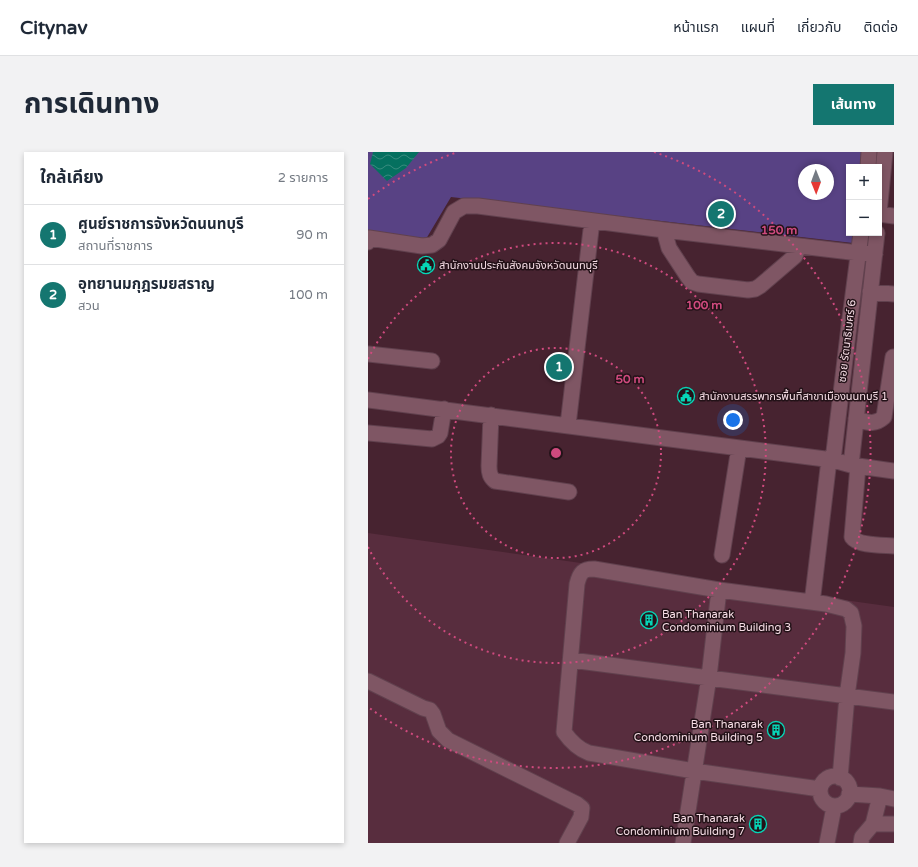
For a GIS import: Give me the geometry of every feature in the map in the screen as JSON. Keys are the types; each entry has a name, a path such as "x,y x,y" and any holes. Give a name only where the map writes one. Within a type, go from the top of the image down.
{"street":[{"path":"868,164 870,152"},
{"path":"880,200 885,152"},
{"path":"368,239 422,246 432,245 439,240 454,212 464,206 478,206 592,222 875,254"},
{"path":"882,214 894,216"},
{"path":"568,425 592,222"},
{"path":"664,230 669,248 692,282 748,290 755,289 760,286 795,256 799,246"},
{"name":"ซอย รัตนาธิเบศร์ 6","path":"811,602 840,401 861,236"},
{"name":"ซอย รัตนาธิเบศร์ 6","path":"877,236 857,412 852,537 861,543 894,546"},
{"path":"870,292 894,294"},
{"path":"850,318 867,320"},
{"path":"368,354 432,361"},
{"path":"840,401 870,422 877,422 884,417 893,357"},
{"path":"368,400 831,460 854,466 894,471"},
{"path":"368,433 432,439 440,433 444,409"},
{"path":"491,415 489,474 492,478 496,481 569,492"},
{"path":"722,555 739,448"},
{"path":"820,789 694,771 589,753 581,750 569,739 564,732 577,584 579,577 584,571 587,569 594,569 719,590 826,604 846,609 852,613 854,626 853,653 847,696 840,778"},
{"path":"683,843 709,677 719,590"},
{"path":"571,660 894,702"},
{"path":"368,681 430,710 433,714 439,732 448,740 577,804 582,808 581,817 567,843"},
{"path":"835,776 844,780 850,789 848,799 840,806 825,803 820,794 820,789 825,780 835,776"},
{"path":"849,794 887,798 873,824 862,838 861,843"},
{"path":"827,843 834,806"},
{"path":"873,824 894,824"}],"shaded area":[{"path":"368,152 862,152 861,164 846,164 846,236 854,236 853,243 451,197 426,239 368,230"},
{"path":"368,533 894,607 894,843 368,843"}],"water":[{"path":"373,152 419,152 406,168 387,181 370,164"}],"place":[{"name":"อุทยานมกุฎรมยสราญ","path":"721,214"},
{"name":"สำนักงานประกันสังคมจังหวัดนนทบุรี","path":"426,265"},
{"name":"ศูนย์ราชการจังหวัดนนทบุรี","path":"559,367"},
{"name":"สำนักงานสรรพากรพื้นที่สาขาเมืองนนทบุรี 1","path":"686,396"},
{"name":"Ban Thanarak Condominium Building 3","path":"649,620"},
{"name":"Ban Thanarak Condominium Building 5","path":"776,730"},
{"name":"Ban Thanarak Condominium Building 7","path":"758,824"}]}
